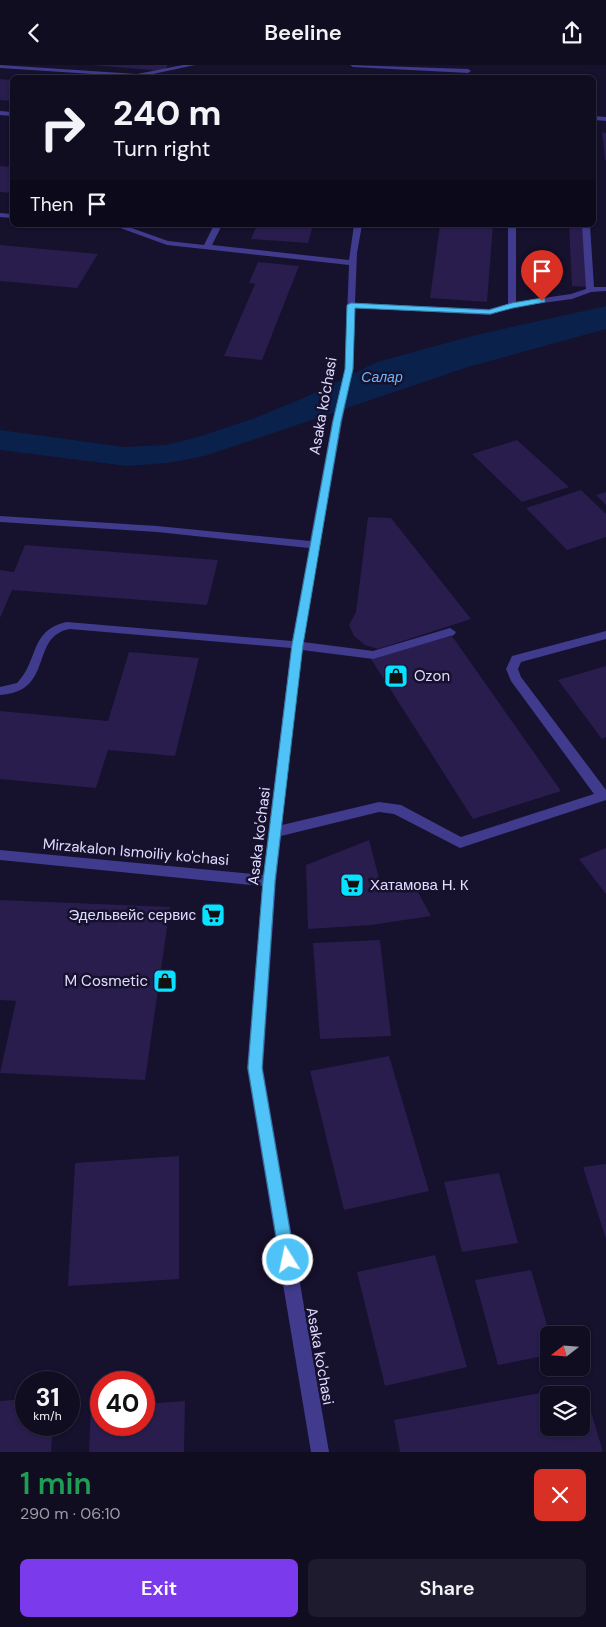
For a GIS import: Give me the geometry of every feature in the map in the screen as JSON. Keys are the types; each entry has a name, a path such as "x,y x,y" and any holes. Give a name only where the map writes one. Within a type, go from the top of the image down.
{"street":[{"path":"142,75 192,65"},
{"path":"353,65 469,68"},
{"path":"0,66 123,75"},
{"path":"122,227 167,243 353,263"},
{"path":"208,247 217,227"},
{"name":"Asaka ko'chasi","path":"320,1452 255,1068 269,881 298,645 337,421 349,369 353,263 358,227"},
{"path":"512,227 512,305"},
{"path":"586,227 590,290"},
{"path":"351,305 490,312 512,305 572,296 590,290 606,289"},
{"path":"0,519 157,529 315,545"},
{"path":"0,691 18,689 27,682 49,634 57,628 70,625 298,645 373,655 450,632"},
{"path":"276,832 379,807 388,807 396,809 460,843 604,795 515,677 512,669 516,659 606,635"},
{"name":"Mirzakalon Ismoiliy ko'chasi","path":"0,855 269,881"}],"water":[{"name":"Салар","path":"606,306 606,329 468,367 205,456 167,463 127,466 0,450 0,430 124,447 166,445 198,437 255,418 306,397 377,362 476,335"}],"building":[{"path":"91,65 168,65 164,71"},
{"path":"0,79 10,80 10,101 0,100"},
{"path":"602,132 606,133 606,160 605,160"},
{"path":"0,166 10,167 10,193 0,192"},
{"path":"256,227 312,227 308,243 251,239"},
{"path":"440,227 493,227 487,302 430,298"},
{"path":"569,227 584,227 589,287 572,286"},
{"path":"0,245 98,254 77,288 0,281"},
{"path":"258,262 299,266 262,360 224,356 255,284 249,283"},
{"path":"517,440 569,487 522,502 472,454"},
{"path":"581,490 606,514 606,537 567,550 526,508"},
{"path":"606,492 606,505 596,495"},
{"path":"368,517 391,518 471,619 378,649 365,645 354,636 349,625 356,612"},
{"path":"25,545 218,560 207,605 12,590 0,618 0,570 14,572"},
{"path":"452,636 561,791 473,819 371,659"},
{"path":"129,652 199,658 175,756 108,750 96,788 0,779 0,711 108,721"},
{"path":"606,666 606,737 602,739 558,680"},
{"path":"369,840 382,890 413,883 431,916 371,925 308,929 306,865"},
{"path":"606,848 606,894 579,859"},
{"path":"0,900 170,907 145,1080 0,1073 16,1001 0,1000"},
{"path":"380,940 391,1036 320,1039 313,943"},
{"path":"389,1056 429,1191 344,1210 310,1071"},
{"path":"179,1156 179,1279 68,1286 75,1163"},
{"path":"606,1164 606,1239 583,1167"},
{"path":"499,1173 518,1243 462,1252 444,1182"},
{"path":"435,1255 467,1367 385,1386 357,1272"},
{"path":"531,1270 547,1326 540,1326 540,1357 498,1365 475,1280"},
{"path":"540,1393 540,1436 590,1436 590,1408 603,1452 400,1452 394,1420"},
{"path":"15,1400 15,1436 52,1436 51,1452 0,1452 0,1401"},
{"path":"185,1401 184,1452 89,1452 90,1430 90,1436 155,1436 155,1403"}],"place":[{"name":"Ozon","path":"396,676"},
{"name":"Хатамова Н. К","path":"352,885"},
{"name":"Эдельвейс сервис","path":"213,915"},
{"name":"M Cosmetic","path":"165,981"}],"route":[{"path":"288,1260 255,1068 269,881 298,645 337,421 349,369 351,305 490,312 512,305 542,301"}]}
